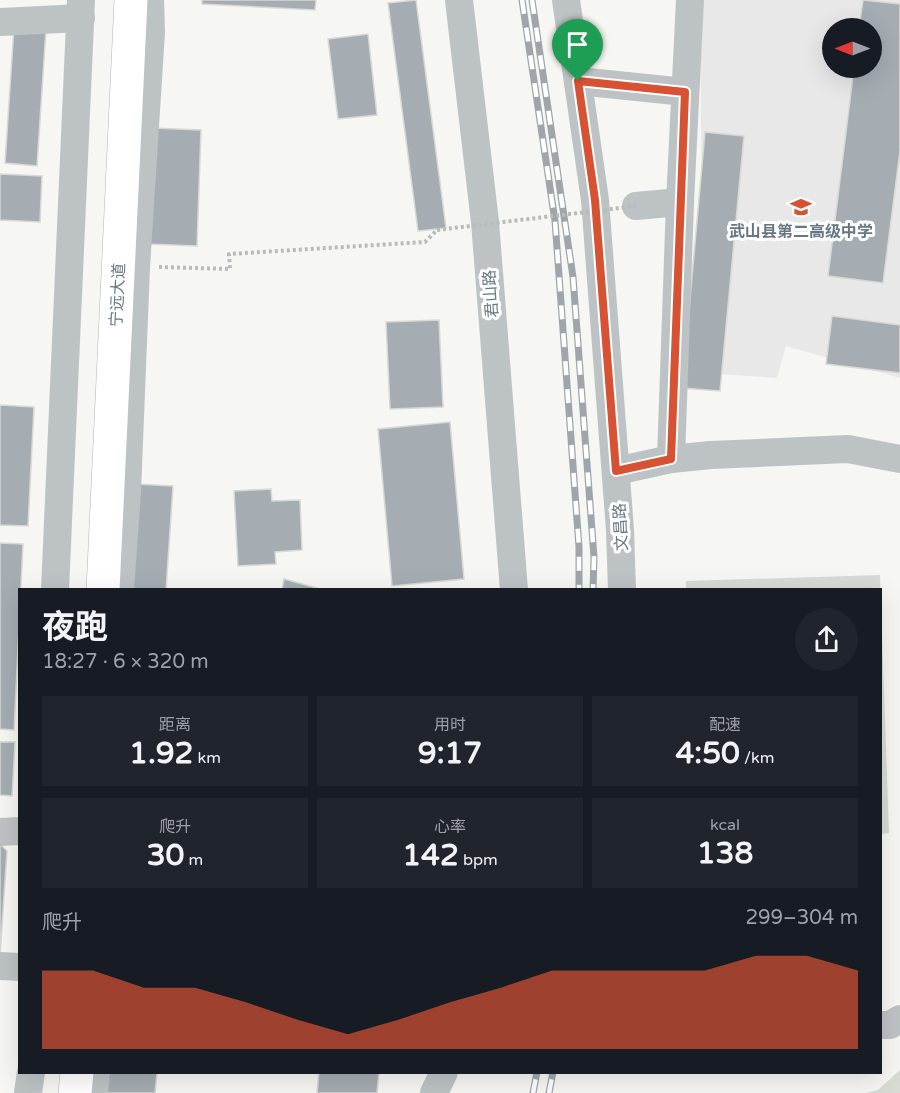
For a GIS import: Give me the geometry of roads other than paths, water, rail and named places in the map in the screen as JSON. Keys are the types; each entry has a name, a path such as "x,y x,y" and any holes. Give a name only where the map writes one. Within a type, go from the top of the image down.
{"main road":[{"name":"宁远大道","path":"87,588 112,0"},
{"name":"宁远大道","path":"103,588 131,0"},
{"path":"56,1093 58,1074"},
{"path":"75,1093 77,1074"}],"street":[{"path":"120,588 127,492 150,0"},
{"name":"君山路","path":"459,0 485,222 514,588"},
{"name":"文昌路","path":"566,0 595,200 616,471 622,588"},
{"path":"671,459 690,0"},
{"path":"0,22 81,9 55,588"},
{"path":"578,81 685,92"},
{"path":"636,206 680,202"},
{"path":"616,471 671,459 711,454 848,449 900,459"},
{"path":"0,831 18,831"},
{"path":"0,966 18,967"},
{"path":"882,1025 890,1025 900,1020"},
{"path":"28,1093 31,1074"},
{"path":"94,1093 96,1074"},
{"path":"434,1093 443,1074"}],"railway":[{"path":"522,0 555,221 579,547 579,588"},
{"path":"532,0 573,277 594,557 593,588"},
{"path":"533,1093 537,1074"},
{"path":"549,1093 553,1074"}],"place":[{"name":"武山县第二高级中学","path":"801,207"}]}
